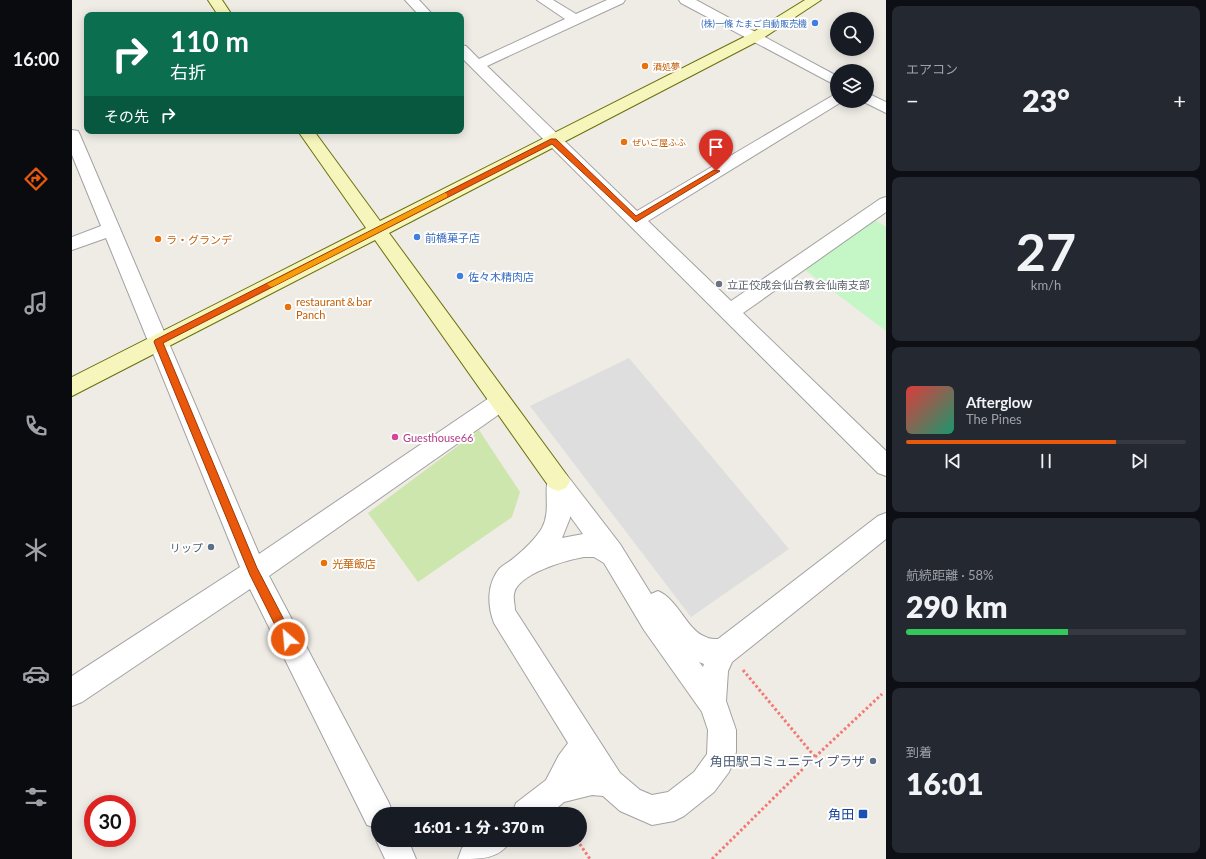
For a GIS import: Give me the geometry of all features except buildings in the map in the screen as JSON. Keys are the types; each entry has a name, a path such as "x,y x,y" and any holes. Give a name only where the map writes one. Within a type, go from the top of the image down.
{"street":[{"path":"215,0 223,12"},
{"path":"412,0 423,12"},
{"path":"544,0 575,20"},
{"path":"477,64 618,0"},
{"path":"686,0 830,78"},
{"path":"72,387 755,37 814,0"},
{"path":"464,52 553,141 636,220 886,466"},
{"path":"874,102 886,108"},
{"path":"636,220 830,103"},
{"path":"74,130 110,230 254,572 374,807"},
{"path":"308,134 500,402 611,552 653,621 714,704"},
{"path":"730,312 884,208"},
{"path":"72,244 110,230"},
{"path":"72,692 254,572 500,402"},
{"path":"558,481 560,504 558,518 551,536 525,565 509,577 501,593 503,614 610,783 630,801 652,810 674,806 704,782 719,762 722,752 722,730 714,704 715,671 722,653 886,524"},
{"path":"525,565 575,546 596,545 611,552 654,598 688,642 702,650 722,653"},
{"path":"535,807 556,790 569,765 586,744"},
{"path":"556,790 592,780 610,783"},
{"path":"395,847 401,859"},
{"path":"473,859 488,847"}],"path":[{"path":"743,670 815,757"},
{"path":"712,859 815,757 882,694"},
{"path":"582,847 590,859"}],"green space":[{"path":"875,220 886,227 886,331 801,267"},
{"path":"479,430 520,492 512,517 418,582 368,513"}],"shaded area":[{"path":"629,358 789,549 691,617 530,406"}],"slow traffic":[{"path":"271,284 445,195"}],"place":[{"name":"(株)一條 たまご自動販売機","path":"815,23"},
{"name":"酒処夢","path":"645,66"},
{"name":"ぜいご屋ふふ","path":"624,142"},
{"name":"前橋菓子店","path":"417,237"},
{"name":"ラ・グランデ","path":"158,239"},
{"name":"佐々木精肉店","path":"460,276"},
{"name":"立正佼成会仙台教会仙南支部","path":"719,284"},
{"name":"restaurant＆bar Panch","path":"288,307"},
{"name":"Guesthouse66","path":"395,437"},
{"name":"リップ","path":"211,547"},
{"name":"光華飯店","path":"324,563"},
{"name":"角田駅コミュニティプラザ","path":"873,761"},
{"name":"角田","path":"863,814"}],"route":[{"path":"288,639 254,572 158,342 553,141 636,220 716,171"}]}
